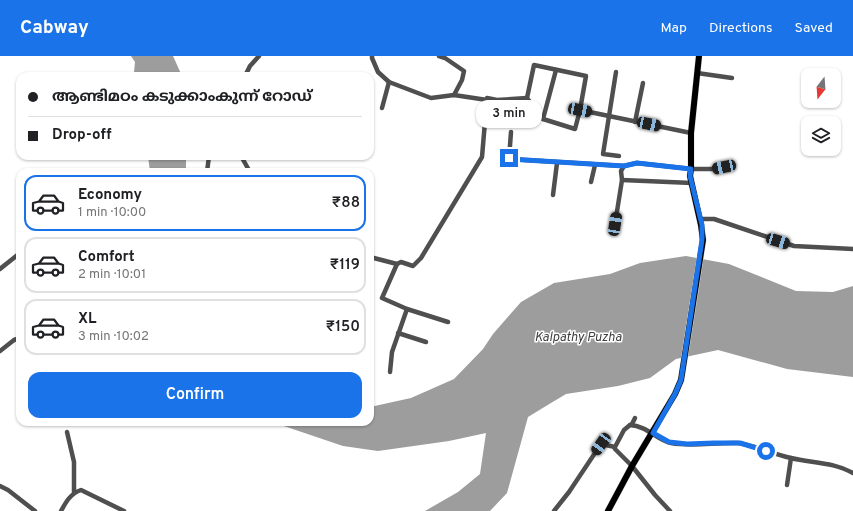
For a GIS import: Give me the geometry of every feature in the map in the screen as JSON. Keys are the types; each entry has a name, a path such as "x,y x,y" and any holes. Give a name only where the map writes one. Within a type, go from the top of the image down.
{"main road":[{"path":"608,511 632,466 675,394 681,380 702,249 700,218 690,176 691,133 699,56"}],"street":[{"path":"247,72 259,56"},
{"path":"439,56 445,57 464,71 462,80 454,96"},
{"path":"370,57 378,72 389,82 431,98 454,96 486,100 487,98 497,100 527,98"},
{"path":"534,65 556,70 586,76 575,129 543,119 527,98 534,65"},
{"path":"543,119 556,70"},
{"path":"616,72 603,154 620,156"},
{"path":"697,73 732,78"},
{"path":"382,108 389,82"},
{"path":"635,122 643,84"},
{"path":"374,258 397,264 401,262 413,266 422,258 482,157 486,100"},
{"path":"580,110 691,133"},
{"path":"511,132 509,159 624,166 637,163 691,169 714,169 734,165"},
{"path":"553,196 557,163"},
{"path":"591,182 595,165"},
{"path":"615,224 622,171 624,166"},
{"path":"622,180 692,183"},
{"path":"700,218 714,219 794,246 853,249"},
{"path":"0,269 16,256"},
{"path":"397,264 382,298 407,309 448,322"},
{"path":"390,372 392,352 407,309"},
{"path":"398,333 426,342"},
{"path":"0,351 16,339"},
{"path":"554,511 569,492 601,444 615,447 624,430 632,424 635,418"},
{"path":"630,425 653,433 669,442 687,444 740,443 791,458 836,466 853,473"},
{"path":"67,432 74,462 74,493"},
{"path":"615,449 632,466 670,511"},
{"path":"787,485 791,458"},
{"path":"0,486 8,490 35,511"},
{"path":"61,511 68,499 74,493 81,490 124,511"}],"water":[{"path":"131,56 173,56 180,72 134,72 135,62"},
{"path":"148,160 186,160 186,168 150,168"},
{"name":"Kalpathy Puzha","path":"686,256 729,264 796,291 833,292 853,286 853,377 787,369 718,350 676,359 650,378 618,386 566,394 528,417 507,493 490,511 425,511 458,492 480,474 486,433 449,441 378,451 343,446 284,426 374,426 374,406 411,398 454,379 483,349 493,334 521,302 554,283 610,274 640,263"}],"route":[{"path":"509,158 624,166 637,163 691,169 690,176 702,225 702,249 681,380 675,394 653,433 669,442 687,444 740,443 766,451"}]}
